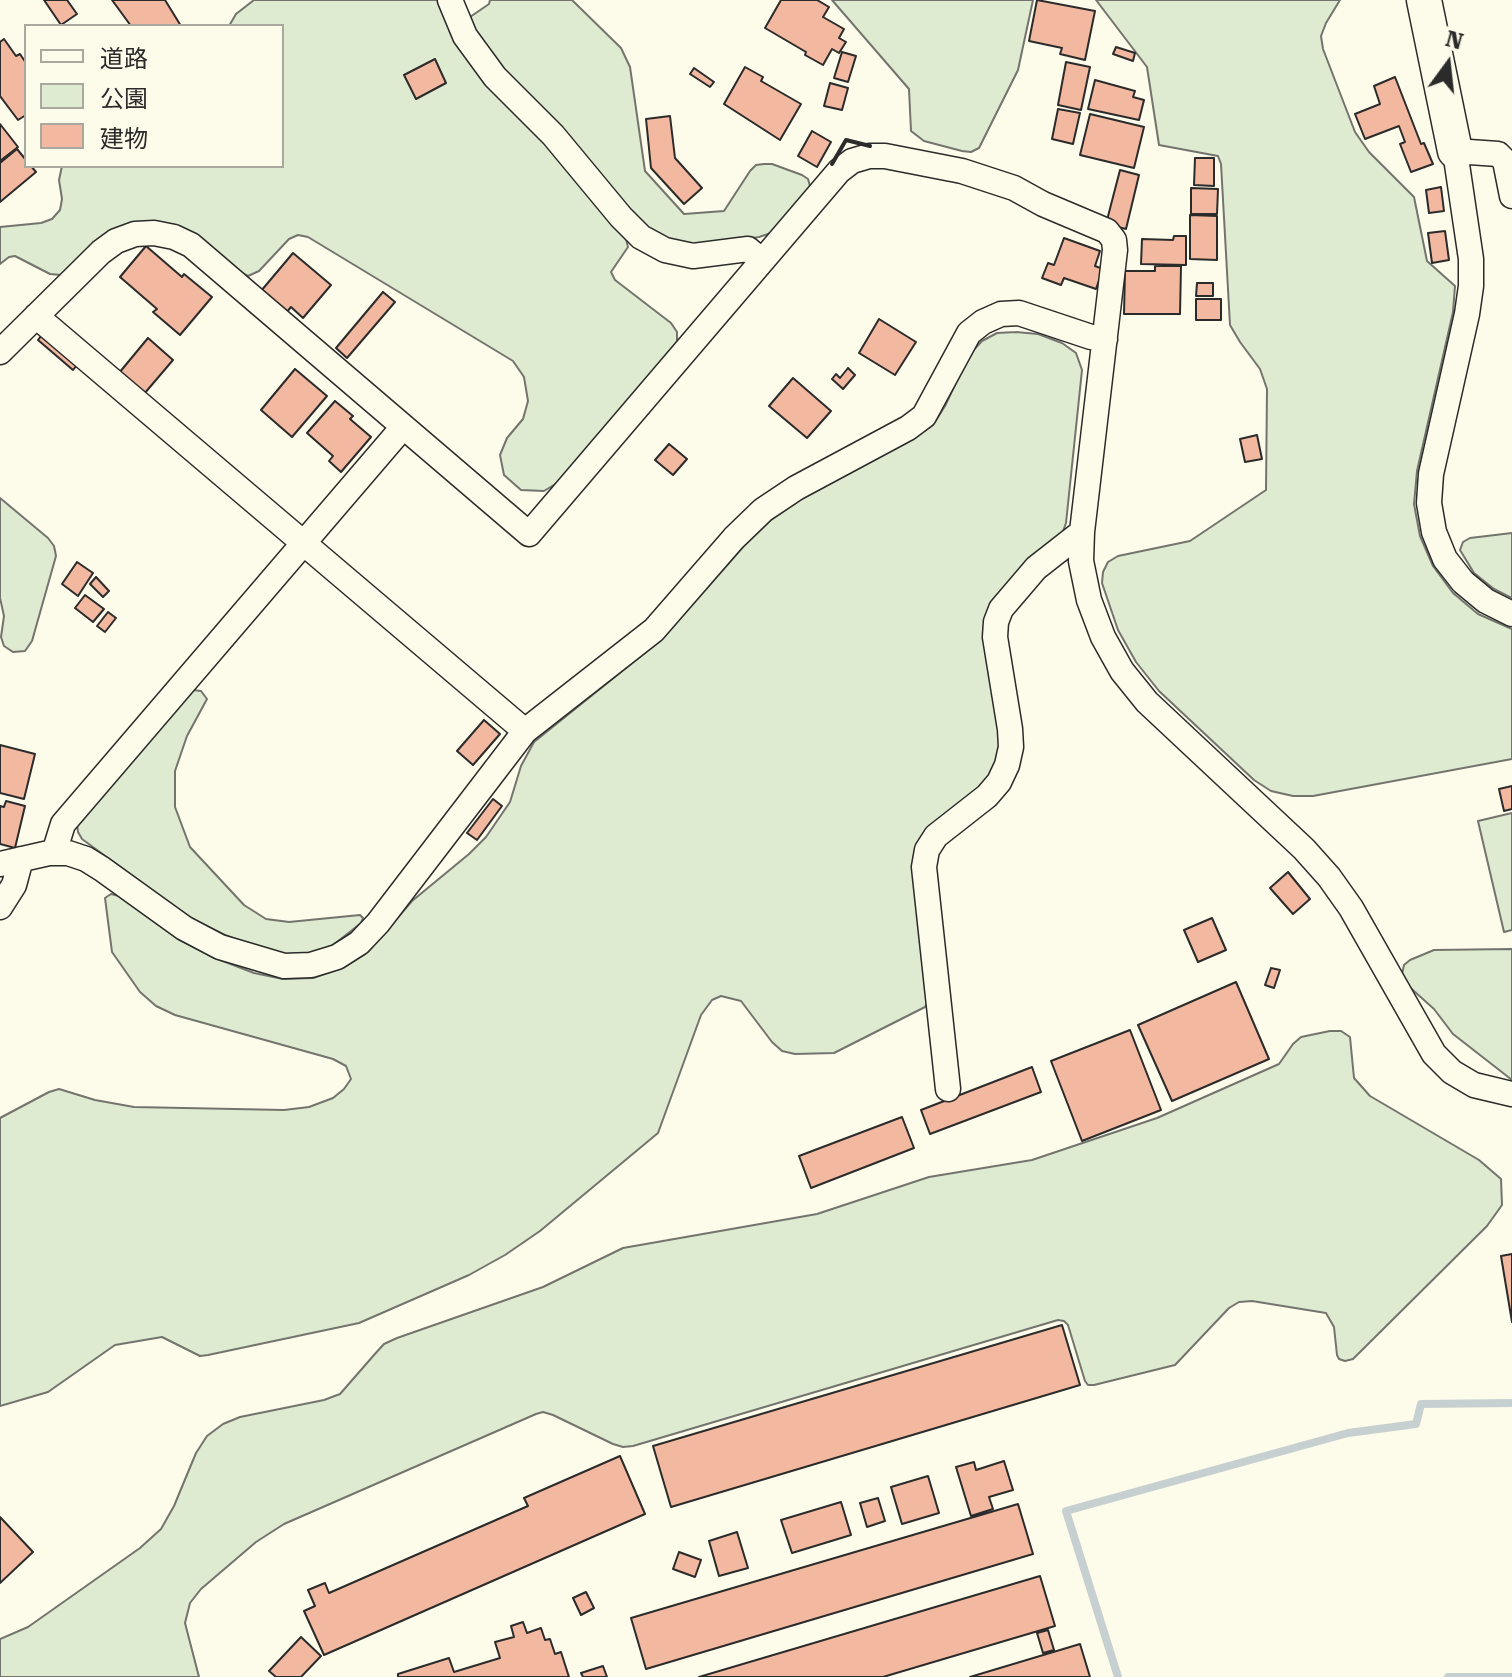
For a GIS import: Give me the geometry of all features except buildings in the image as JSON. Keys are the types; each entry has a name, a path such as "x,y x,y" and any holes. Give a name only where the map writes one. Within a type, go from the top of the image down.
{"street":[{"path":"450,0 465,36 495,77 553,135 641,237 665,250 693,256 748,249 762,261"},
{"path":"1424,0 1455,151 1471,259 1467,314 1431,474 1429,503 1434,532 1445,559 1475,592 1512,614"},
{"path":"1455,151 1498,154 1505,161 1512,196"},
{"path":"0,352 101,252 116,241 145,234 174,237 191,245 529,534 839,171 852,161 885,156 962,171 1014,188 1107,231 1114,240 1115,250 1081,561 1089,600 1103,637 1122,671 1147,702 1304,849 1329,877 1351,908 1434,1054 1452,1072 1474,1085 1512,1094"},
{"path":"0,907 14,885 10,861 68,853 86,859 184,928 220,947 284,966 311,965 337,957 359,943 378,923 525,731 654,630 734,538 763,510 924,416 964,341 983,322 1001,314 1019,313 1105,339"},
{"path":"36,316 525,731"},
{"path":"54,853 63,824 403,427"},
{"path":"948,1089 924,867 927,850 936,836 987,796 999,782 1007,765 1011,747 1010,729 995,637 1001,609 1036,568 1082,532"}],"green space":[{"path":"254,0 439,0 546,142 626,239 628,247 611,272 615,280 671,323 677,332 677,342 562,480 544,491 521,490 504,475 500,455 507,438 523,419 528,401 524,377 513,361 308,237 298,235 289,239 259,271 248,276 177,227 61,275 50,274 15,256 0,264 0,227 41,223 52,219 60,210 62,168 284,168 284,24 230,24 236,14"},
{"path":"490,0 572,0 621,48 630,67 645,171 684,214 724,211 756,165 772,164 802,175 808,179 810,186 807,193 771,233 759,237 693,246 669,240 647,229 502,71 474,30 470,17 489,4"},
{"path":"832,0 1033,0 1018,70 979,148 971,152 962,151 924,141 911,131 909,89"},
{"path":"1096,0 1340,0 1321,36 1323,49 1355,132 1369,152 1414,197 1427,261 1455,286 1453,312 1417,471 1414,504 1420,536 1433,566 1453,593 1478,614 1512,629 1512,759 1313,796 1271,791 1254,780 1159,691 1136,662 1118,630 1102,583 1108,562 1118,556 1190,541 1266,490 1267,389 1260,369 1230,325 1221,164 1218,156 1159,145 1147,67"},
{"path":"997,333 1038,334 1062,343 1076,353 1082,370 1066,523 1062,534 994,604 1003,747 992,777 930,830 929,1000 925,1007 834,1053 795,1054 782,1051 772,1042 741,1001 721,996 712,1000 701,1015 658,1133 540,1231 505,1255 469,1275 359,1323 200,1356 162,1337 115,1345 48,1392 0,1406 0,1118 59,1089 134,1107 284,1110 309,1107 333,1098 351,1079 346,1066 333,1059 175,1015 156,1006 140,992 112,952 105,898 111,894 119,896 178,939 215,958 254,973 283,979 313,978 342,968 368,952 412,901 486,837 510,802 521,766 534,742 662,639 743,547 771,520 803,498 933,425 969,355 982,341"},
{"path":"0,498 48,538 56,556 32,641 25,651 13,652 4,646 1,637 4,616 0,598"},
{"path":"1512,533 1512,598 1474,573 1460,550 1463,542 1470,538"},
{"path":"193,690 201,691 207,699 187,736 175,771 175,807 190,847 244,905 266,919 289,922 360,915 363,918 332,946 309,953 285,954 261,949 225,935 190,918 82,839 78,832 77,824"},
{"path":"1512,813 1512,930 1504,932 1478,821"},
{"path":"1512,949 1512,1080 1453,1034 1434,1009 1405,983 1402,974 1404,965 1410,960 1434,950"},
{"path":"1341,1031 1350,1037 1354,1078 1370,1096 1479,1160 1501,1179 1502,1205 1487,1226 1353,1359 1339,1359 1334,1327 1326,1313 1252,1301 1239,1302 1229,1308 1175,1365 1094,1385 1088,1385 1085,1381 1068,1325 1058,1320 633,1446 613,1444 543,1412 284,1524 256,1542 201,1589 190,1603 185,1623 199,1677 0,1677 0,1639 28,1627 140,1548 161,1529 207,1436 223,1424 240,1417 340,1394 384,1344 543,1287 623,1248 817,1214 929,1177 1032,1160 1157,1118 1279,1064 1301,1037"}],"waterway":[{"path":"1118,1677 1066,1511 1348,1433 1416,1424 1421,1404 1512,1403"},
{"path":"1448,1677 1512,1677"}],"wall":[{"path":"832,164 846,140 870,146"}]}
